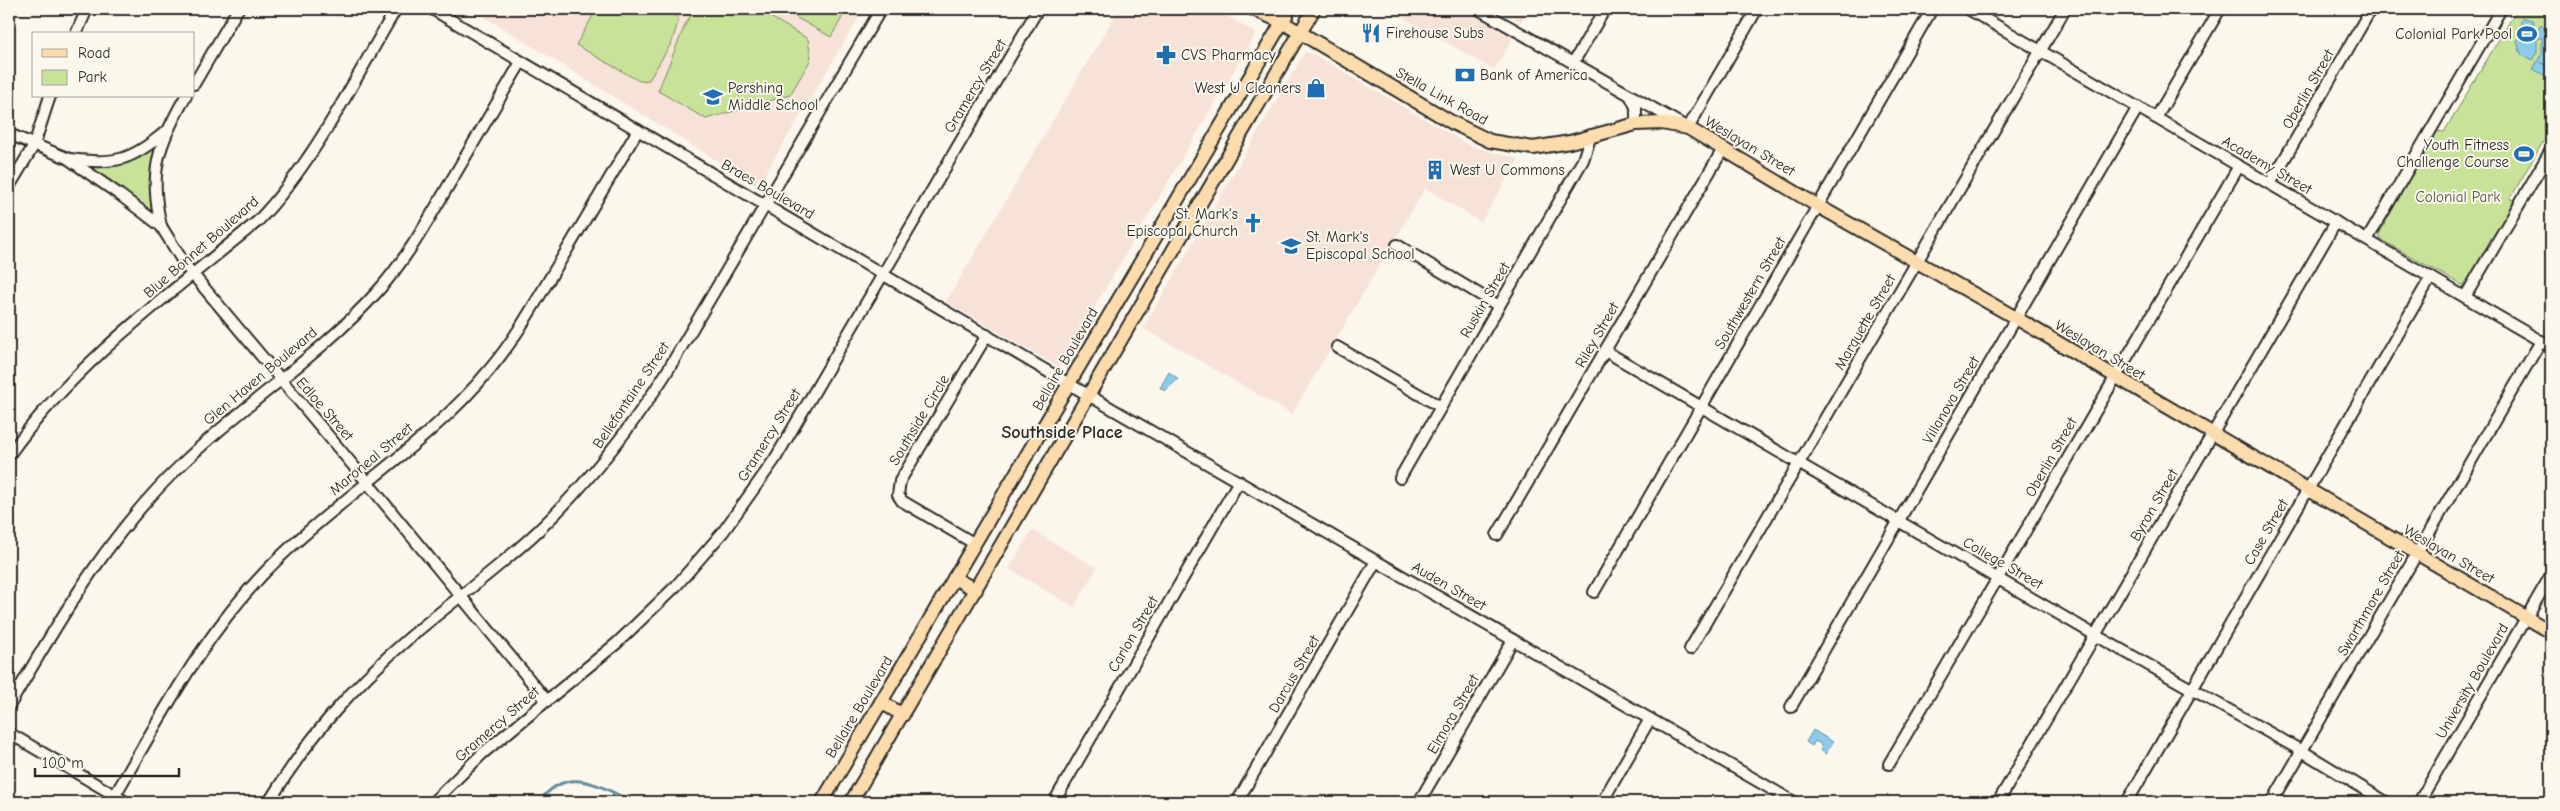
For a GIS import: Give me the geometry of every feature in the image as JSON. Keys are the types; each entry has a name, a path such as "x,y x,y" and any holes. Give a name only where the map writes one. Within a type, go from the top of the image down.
{"main road":[{"name":"Stella Link Road","path":"1253,9 1282,22 1453,123 1490,140 1533,148 1570,142 1636,124 1662,123 1688,128"},
{"name":"Stella Link Road","path":"1268,9 1282,22"},
{"name":"Bellaire Boulevard","path":"822,802 1290,9"},
{"path":"851,802 1314,9"},
{"path":"1228,114 1246,125"},
{"name":"Weslayan Street","path":"1688,128 1818,206 2016,318 2212,435 2551,632"},
{"path":"1151,245 1170,255"},
{"path":"954,578 976,590"},
{"path":"881,702 903,715"}],"street":[{"path":"77,32 87,9"},
{"path":"195,82 238,9"},
{"name":"Blue Bonnet Boulevard","path":"9,455 50,405 116,338 258,221 290,184 396,9"},
{"name":"Braes Boulevard","path":"432,9 1089,395"},
{"name":"Bellefontaine Street","path":"269,802 294,760 340,704 408,638 544,525 572,498 631,427 665,375 881,9"},
{"name":"Gramercy Street","path":"433,802 483,753 617,643 670,592 723,532 775,459 1038,9"},
{"name":"Weslayan Street","path":"1478,9 1688,128"},
{"path":"1573,63 1604,9"},
{"path":"1688,128 1757,9"},
{"name":"Southwestern Street","path":"1594,592 1932,9"},
{"name":"Academy Street","path":"1968,9 2551,347"},
{"name":"Marquette Street","path":"1690,650 2066,9"},
{"path":"2156,118 2220,9"},
{"name":"Oberlin Street","path":"2270,184 2371,9"},
{"path":"2367,240 2500,9"},
{"name":"Glen Haven Boulevard","path":"9,706 82,584 127,522 155,490 224,424 337,332 378,291 416,240 521,62"},
{"path":"1631,97 1636,107 1636,124"},
{"path":"9,187 34,144 49,98"},
{"path":"161,226 157,208 154,175 165,132 185,98"},
{"name":"Villanova Street","path":"1791,707 2138,107"},
{"name":"Maroneal Street","path":"113,799 179,686 220,622 280,556 449,414 489,370 517,334 638,130"},
{"path":"67,158 97,162 123,158 144,150 165,132"},
{"name":"Edloe Street","path":"9,134 67,158 161,226 193,274 547,701"},
{"name":"Ruskin Street","path":"1400,478 1583,160 1591,135"},
{"name":"Riley Street","path":"1497,535 1723,149"},
{"path":"2466,297 2551,150"},
{"name":"Oberlin Street","path":"1889,764 2239,166"},
{"name":"Byron Street","path":"1998,802 2336,222"},
{"path":"1397,245 1500,306"},
{"name":"Case Street","path":"2127,802 2431,277"},
{"name":"Southside Circle","path":"975,544 902,501 898,488 900,481 987,335"},
{"name":"Swarthmore Street","path":"2272,802 2541,342"},
{"path":"1337,347 1441,407"},
{"name":"College Street","path":"1605,350 2095,635 2302,751 2386,802"},
{"name":"Auden Street","path":"1089,395 1650,719 1788,801"},
{"name":"Carlon Street","path":"1054,802 1239,481"},
{"name":"Darcus Street","path":"1237,802 1376,561"},
{"name":"University Boulevard","path":"2418,802 2551,575"},
{"name":"Elmora Street","path":"1419,802 1513,640"},
{"path":"1602,802 1650,719"},
{"path":"9,733 113,799 126,802"}],"shaded area":[{"name":"Pershing Middle School","path":"472,9 864,9 758,186"},
{"path":"1119,9 1215,9 1256,33 1059,367 946,302"},
{"path":"1389,9 1462,9 1513,38 1494,70"},
{"path":"1497,9 1529,9 1521,22"},
{"name":"St. Mark's Episcopal School","path":"1305,52 1313,54 1470,146 1519,159 1481,222 1425,188 1292,414 1143,328"},
{"path":"1032,530 1097,568 1074,607 1009,569"}],"green space":[{"path":"597,9 663,9 679,18 672,42 649,80 639,81 576,45"},
{"path":"695,9 757,9 808,39 811,59 790,95 706,119 658,91 686,23"},
{"path":"781,9 847,9 831,37"},
{"name":"Colonial Park","path":"2517,9 2551,9 2551,128 2510,199 2515,200 2467,283 2462,285 2380,239 2379,234 2436,131 2444,132"},
{"path":"165,132 159,155 161,226 67,158 111,161"}],"water":[{"path":"2522,17 2534,21 2533,32 2537,31 2541,25 2551,36 2548,42 2551,45 2551,68 2540,62 2551,69 2551,79 2533,69 2542,53 2542,37 2537,39 2537,52 2532,60 2521,54 2517,41 2522,34 2529,36 2520,27"},
{"path":"1169,372 1178,379 1165,391 1160,388"},
{"path":"1813,730 1833,742 1826,754 1820,750 1822,745 1815,741 1812,746 1806,742"}],"waterway":[{"path":"539,802 550,790 572,781 584,781 607,789 632,802"}],"place":[{"name":"Firehouse Subs","path":"1371,33"},
{"name":"Colonial Park Pool","path":"2527,34"},
{"name":"CVS Pharmacy","path":"1166,55"},
{"name":"Bank of America","path":"1465,75"},
{"name":"West U Cleaners","path":"1316,88"},
{"name":"Pershing Middle School","path":"713,97"},
{"name":"Youth Fitness Challenge Course","path":"2524,154"},
{"name":"West U Commons","path":"1435,170"},
{"name":"St. Mark's Episcopal Church","path":"1253,223"},
{"name":"St. Mark's Episcopal School","path":"1291,246"}],"district":[{"name":"Southside Place","path":"1062,432"}]}
